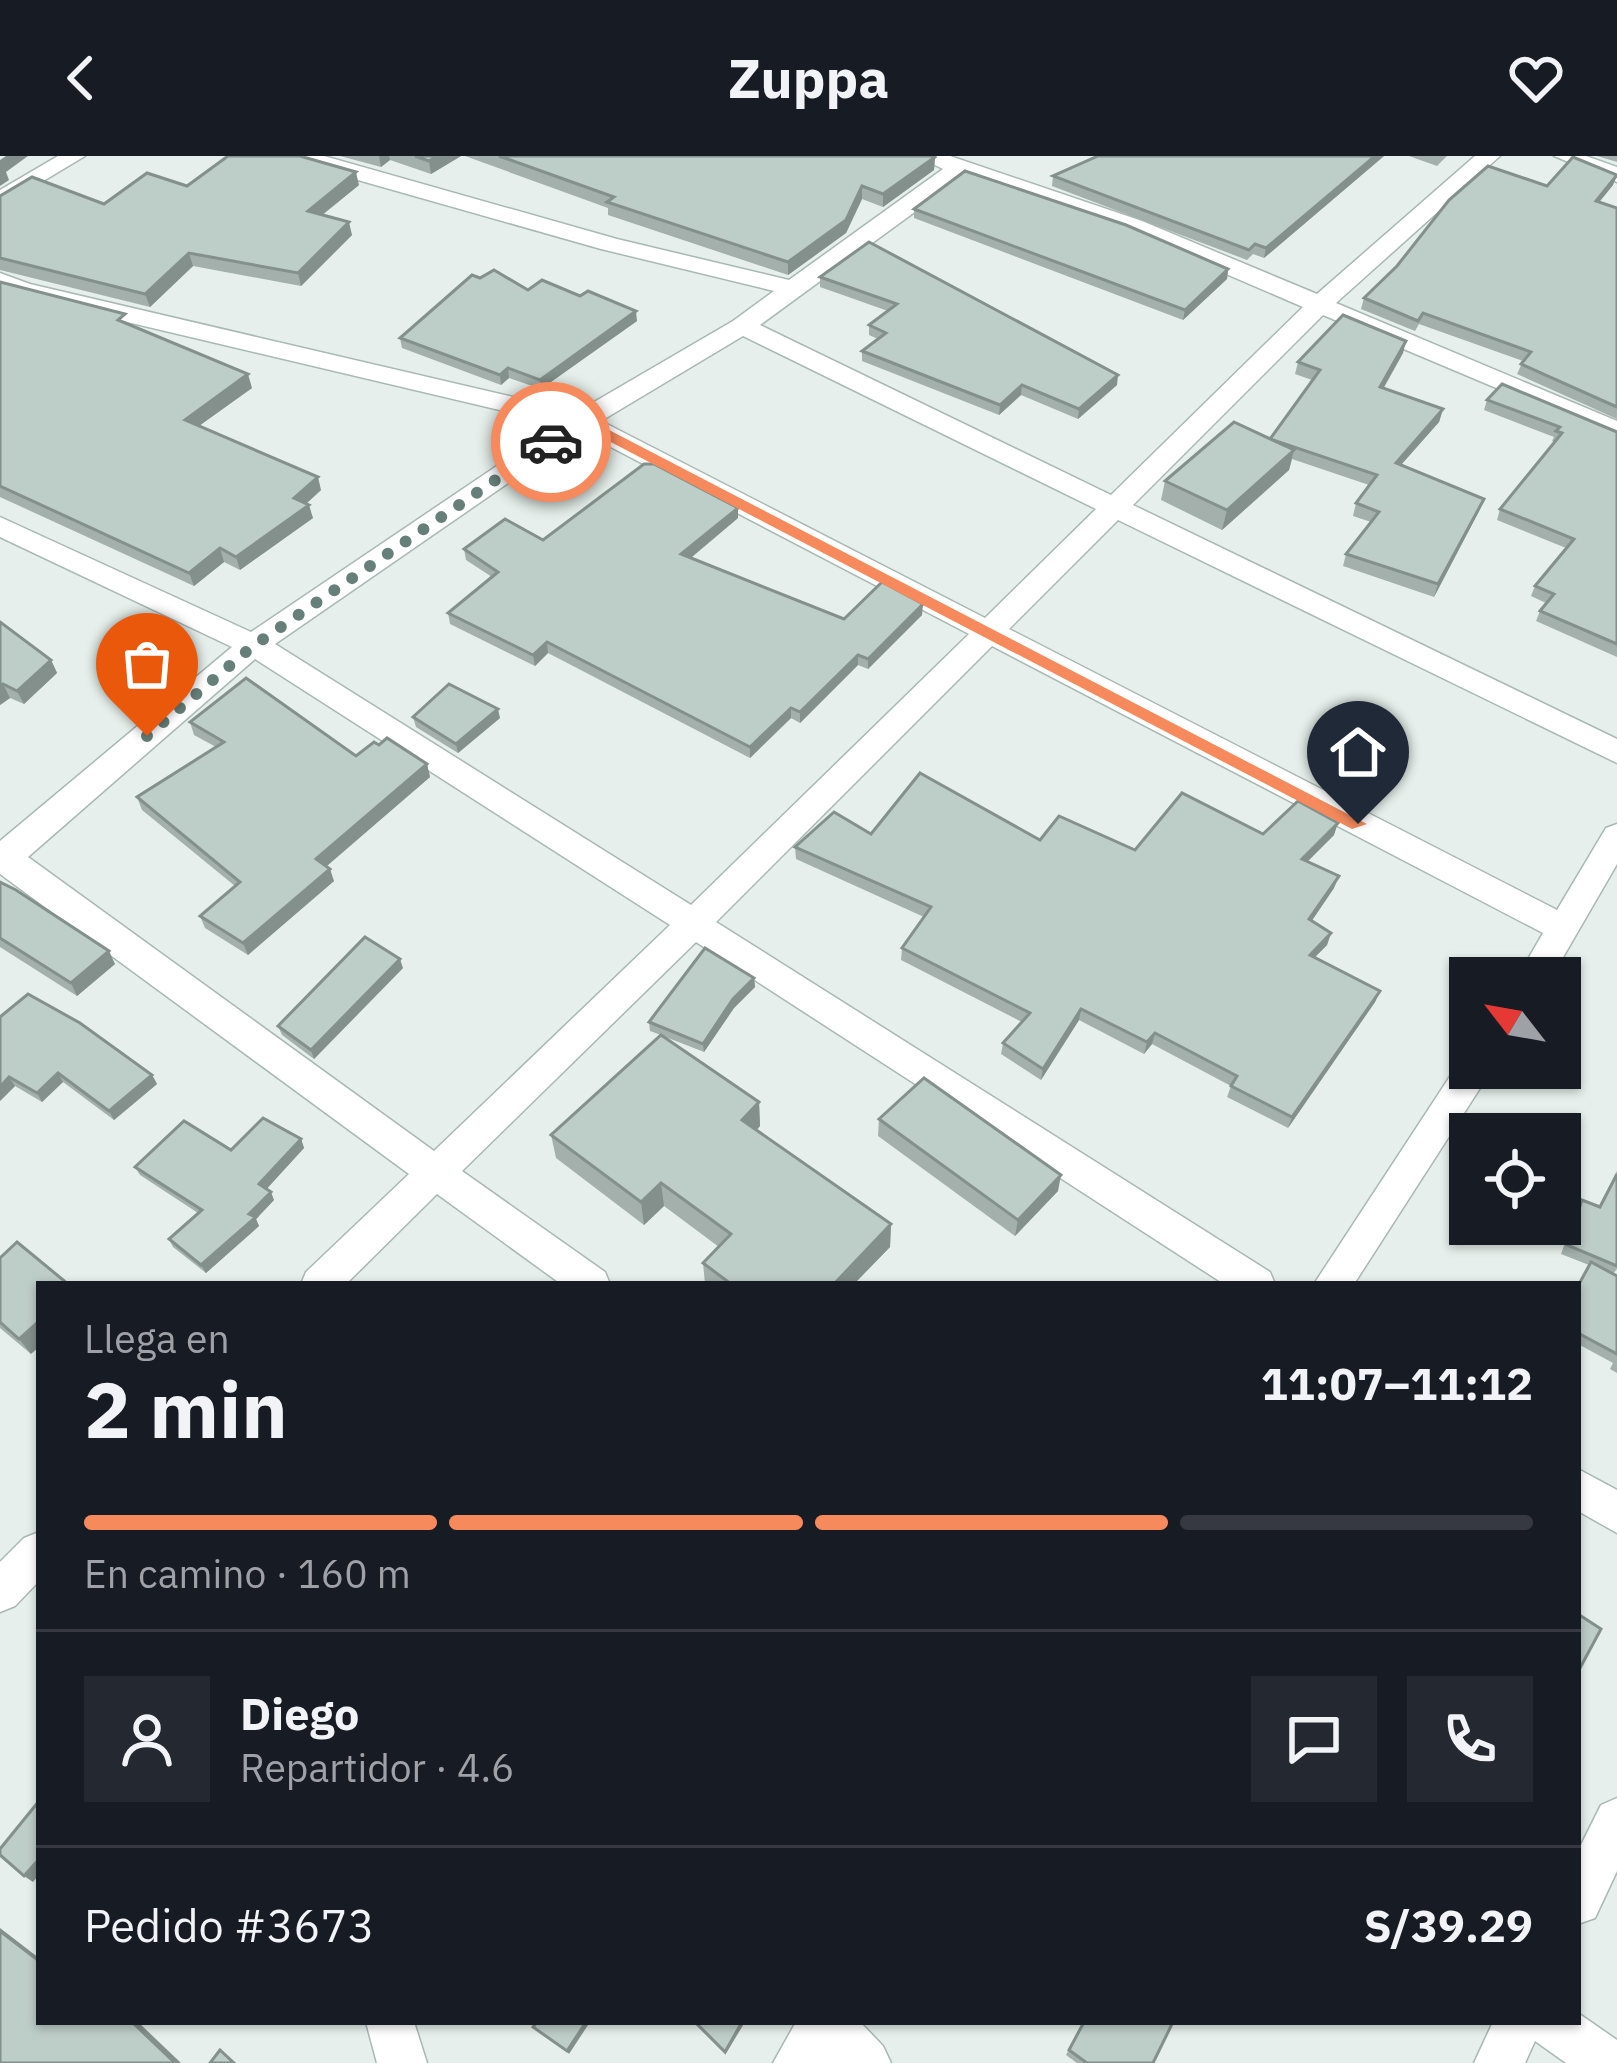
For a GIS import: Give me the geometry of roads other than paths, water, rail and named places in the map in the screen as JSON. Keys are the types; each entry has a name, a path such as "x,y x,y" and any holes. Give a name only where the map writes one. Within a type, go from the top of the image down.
{"street":[{"path":"0,200 74,156"},
{"path":"298,156 610,244 795,289"},
{"path":"928,156 1134,226 1617,431"},
{"path":"323,1281 694,923 1317,307 1489,156"},
{"path":"1565,156 1617,175"},
{"path":"586,1281 2,857 253,646 581,421 742,326 961,166"},
{"path":"7,291 581,421 985,634 1566,930"},
{"path":"742,326 1617,752"},
{"path":"0,526 253,646 1251,1281"},
{"path":"1548,957 1617,836"},
{"path":"1335,1281 1461,1089"},
{"path":"1581,1490 1617,1513"},
{"path":"0,1591 36,1555"},
{"path":"1581,1895 1617,1821"},
{"path":"391,2025 402,2063"},
{"path":"797,2063 823,2025"},
{"path":"828,2025 866,2063"},
{"path":"1499,2063 1518,2025"},
{"path":"1554,2025 1607,2063"}]}
